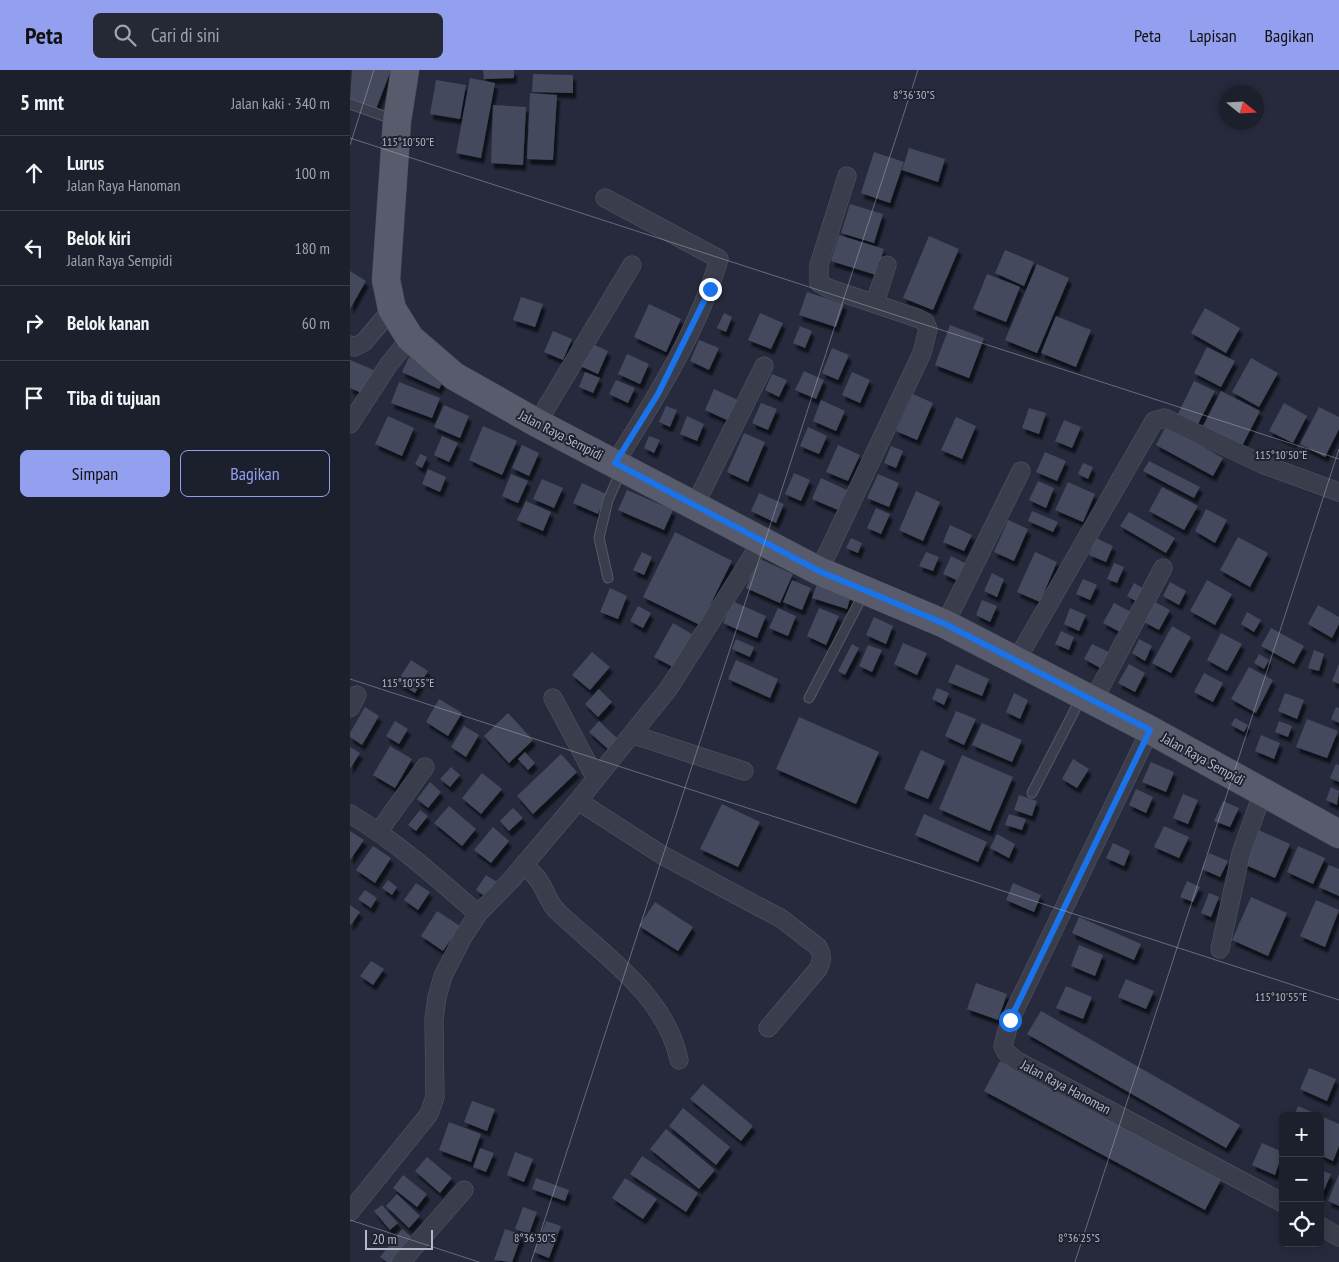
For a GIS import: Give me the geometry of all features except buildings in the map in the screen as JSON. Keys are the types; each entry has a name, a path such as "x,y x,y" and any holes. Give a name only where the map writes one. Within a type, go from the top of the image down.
{"main road":[{"name":"Jalan Raya Sempidi","path":"405,70 397,121 386,280 392,309 410,338 454,376 537,424 619,465 819,571 945,624 1150,730 1339,834"}],"street":[{"path":"819,571 922,353 928,329 925,322 828,288 819,283 819,265 847,176"},
{"path":"605,198 719,258 710,289 658,394 619,465"},
{"path":"537,424 632,265"},
{"path":"875,303 887,265"},
{"path":"350,345 354,347 364,342 392,309"},
{"path":"350,424 389,364 410,338"},
{"path":"695,505 764,366"},
{"path":"1016,662 1154,421 1165,418 1262,464 1339,492"},
{"path":"945,624 1021,471"},
{"path":"350,1212 429,1114 435,1097 434,1020 437,997 452,957 478,914 524,864 634,734 668,688 762,541"},
{"path":"1088,698 1164,568"},
{"path":"552,698 596,779"},
{"name":"Jalan Raya Hanoman","path":"1150,730 1010,1020 1003,1046 1016,1061 1281,1202"},
{"path":"634,734 744,771"},
{"path":"379,831 425,767"},
{"path":"1220,949 1241,852 1263,792"},
{"path":"578,801 662,855 782,919 818,947 821,953 818,969 768,1028"},
{"path":"350,814 379,831 478,914"},
{"path":"524,864 537,878 555,909 606,953 652,1003 673,1036 679,1060"},
{"path":"401,1262 464,1190"},
{"path":"1324,1228 1339,1237"}],"lane":[{"path":"350,104 397,121"},
{"path":"608,578 598,538 619,465"},
{"path":"809,698 865,590"},
{"path":"1032,793 1088,698"}],"route":[{"path":"710,289 658,394 615,463 819,571 945,624 1150,730 1010,1020"}]}
